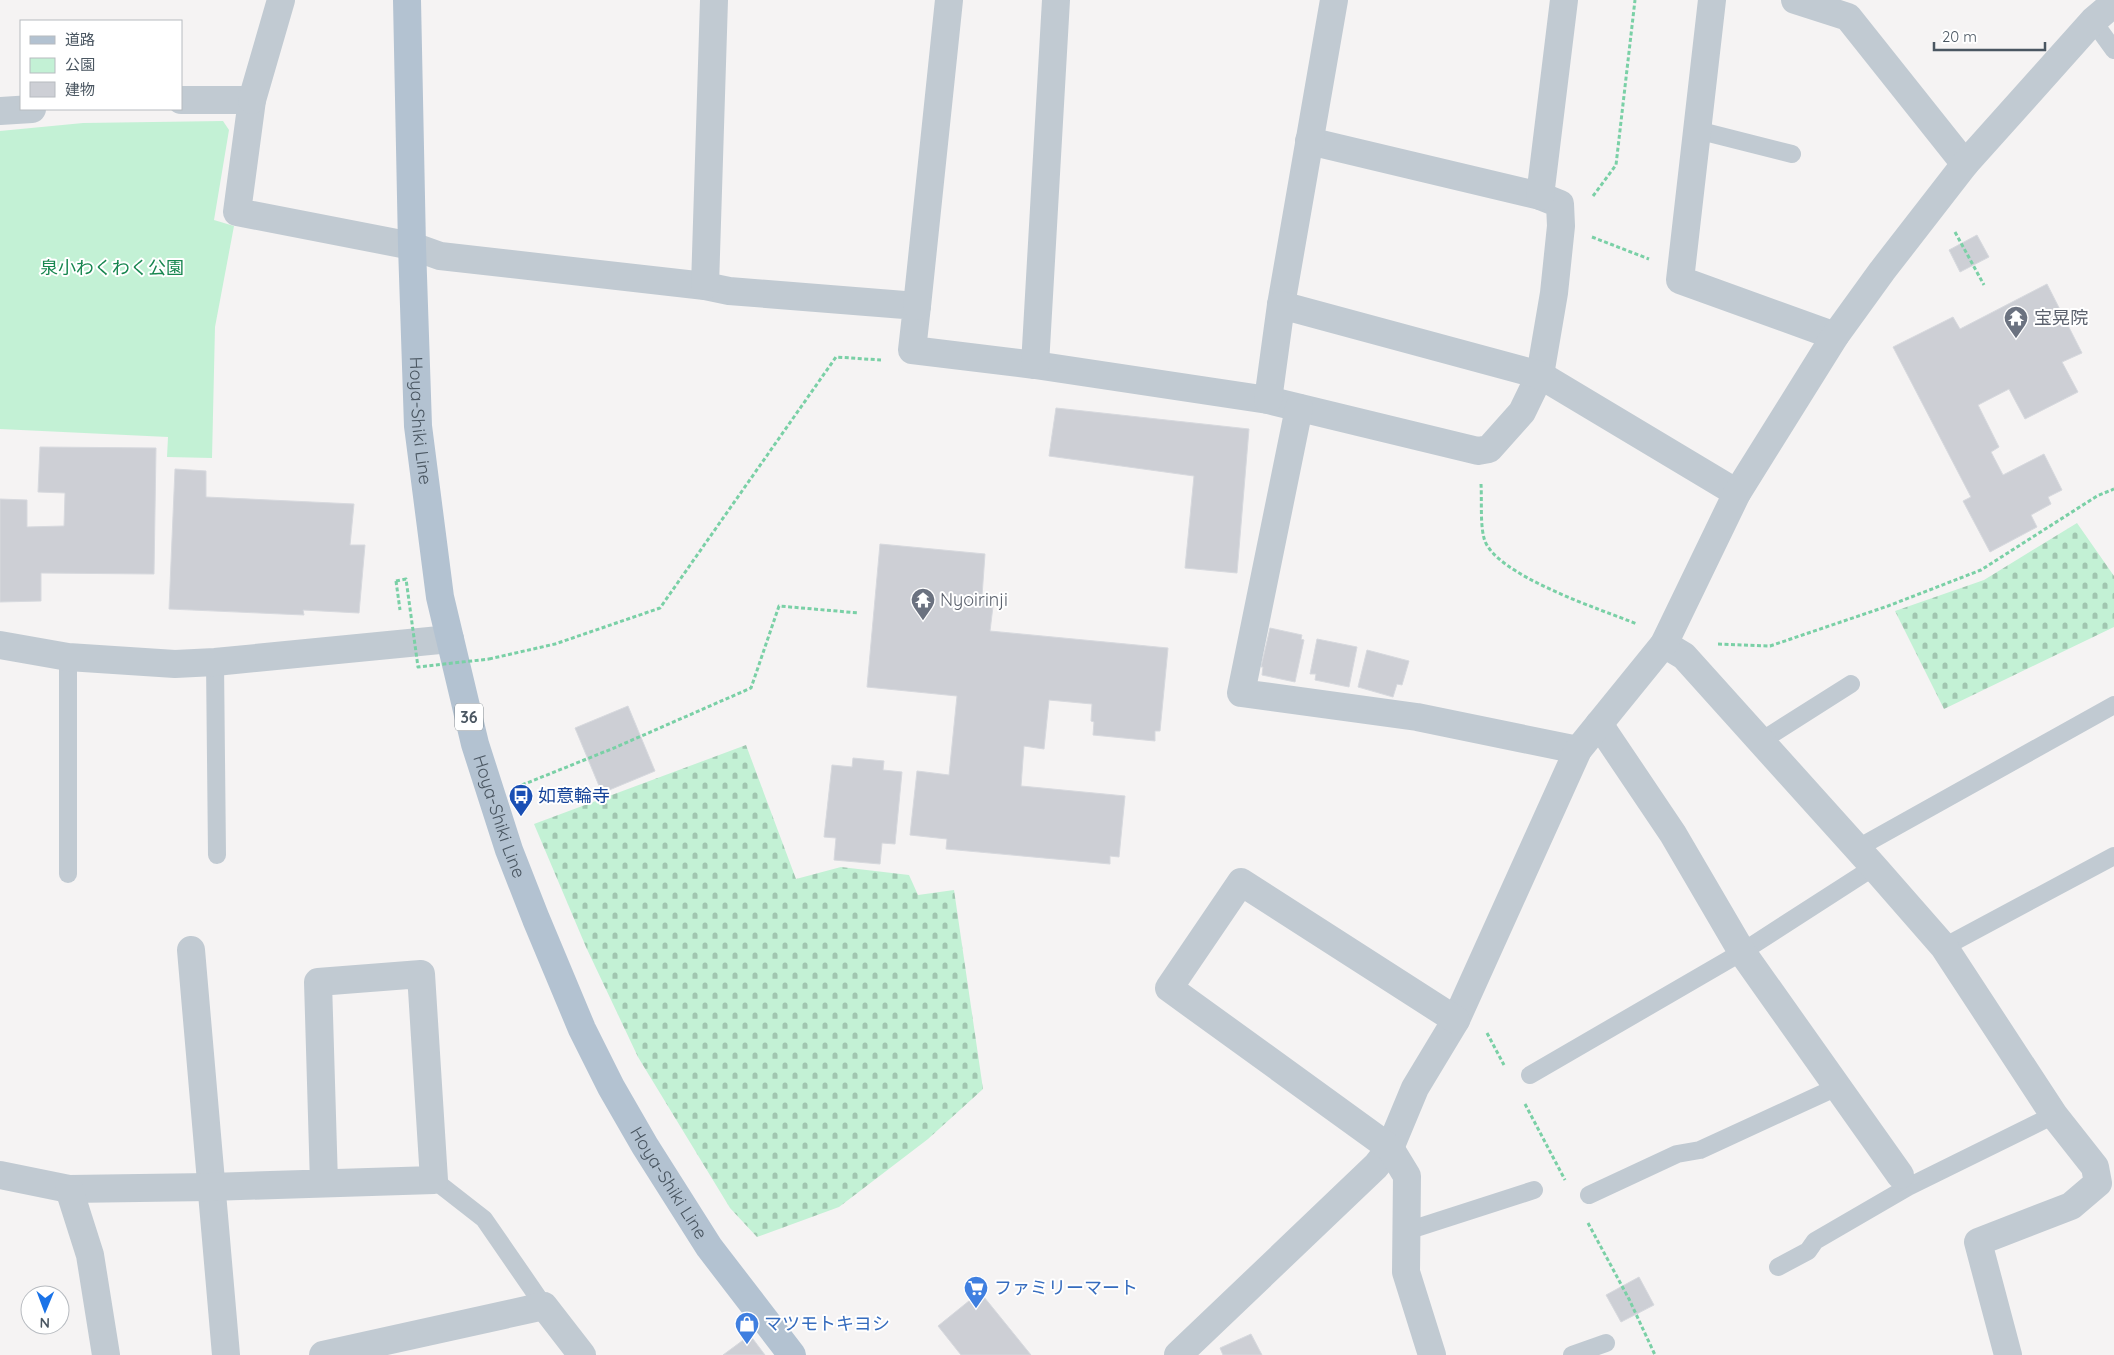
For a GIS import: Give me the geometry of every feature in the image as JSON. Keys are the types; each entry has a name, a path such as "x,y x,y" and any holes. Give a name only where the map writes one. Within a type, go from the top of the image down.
{"main road":[{"name":"Hoya-Shiki Line","path":"407,0 418,426 440,596 475,744 491,797 544,940 582,1029 611,1087 645,1146 709,1247 792,1355"}],"street":[{"path":"280,0 252,100 237,212 412,246 440,256 705,286 728,291 917,306"},
{"path":"705,286 714,0"},
{"path":"949,0 912,350 1035,365 1268,400 1478,451 1489,449 1522,412 1540,375 1554,293 1561,226 1560,204 1540,196 1309,141"},
{"path":"1035,365 1056,0"},
{"path":"1268,400 1281,305 1334,0"},
{"path":"1540,196 1564,0"},
{"path":"1712,0 1680,280 1835,336"},
{"path":"1795,0 1848,17 1965,164"},
{"path":"1178,1355 1376,1166 1390,1148 1415,1088 1456,1020 1578,750 1666,640 1737,493 1835,336 1882,271 1965,164 2093,21 2114,3"},
{"path":"182,100 252,100"},
{"path":"0,111 20,110"},
{"path":"1281,305 1540,375 1737,493"},
{"path":"1299,408 1241,693 1417,717 1578,750"},
{"path":"0,645 68,657 174,664 215,662 450,639"},
{"path":"1666,640 1684,656 1761,741 1944,947 2054,1115 2095,1167 2098,1183 2071,1206 1978,1242 2008,1355"},
{"path":"1599,724 1673,834 1742,952 1904,1181"},
{"path":"1432,1355 1406,1272 1407,1176 1390,1148 1169,988 1242,882 1456,1020"},
{"path":"191,950 226,1355"},
{"path":"0,1175 69,1189 210,1187 434,1180 421,974 318,982 324,1183"},
{"path":"69,1189 90,1255 106,1355"},
{"path":"322,1355 544,1306 582,1355"}],"lane":[{"path":"2093,21 2114,50"},
{"path":"1697,130 1792,154"},
{"path":"68,657 68,874"},
{"path":"215,662 216,855"},
{"path":"1761,741 1851,684"},
{"path":"1530,1075 1742,952 1865,858 2114,705"},
{"path":"1944,947 2114,856"},
{"path":"1589,1195 1677,1154 1700,1150 1837,1087"},
{"path":"1778,1267 1808,1250 1815,1241 1904,1181 2054,1115"},
{"path":"434,1180 484,1219 544,1306"},
{"path":"1407,1231 1534,1190"},
{"path":"1572,1355 1606,1343"}],"path":[{"path":"1561,226 1681,270"},
{"path":"1954,229 1984,285"},
{"path":"401,615 396,581 406,579 418,667 489,659 555,644 660,608 836,357 883,360"},
{"path":"1481,480 1484,539 1500,561 1533,581 1651,630 1666,640 1770,646 1888,606 1981,570 2097,496 2114,489"},
{"path":"491,797 614,748 751,688 779,606 859,613"}],"green space":[{"name":"泉小わくわく公園","path":"223,121 229,130 214,220 234,226 215,327 212,458 167,457 168,437 0,429 0,131 83,123"},
{"path":"2077,523 2114,576 2114,627 1944,709 1895,611 1984,580"},
{"path":"746,745 796,879 841,867 909,875 918,895 954,890 983,1089 928,1139 839,1207 757,1237 730,1208 638,1057 586,947 534,824"}],"building":[{"path":"1977,235 1989,257 1960,272 1949,250"},
{"path":"2047,284 2082,353 2062,362 2078,392 2025,419 2009,389 1978,405 1999,447 1991,452 2003,475 2044,454 2062,490 2048,497 2051,504 2031,515 2037,527 1990,552 1963,501 1971,497 1893,347 1953,317 1960,329"},
{"path":"1056,408 1249,429 1237,573 1185,568 1194,476 1049,456"},
{"path":"40,447 156,448 154,574 41,573 41,601 0,602 0,499 27,500 27,527 64,526 65,493 38,492"},
{"path":"175,469 206,471 206,497 354,504 350,545 365,545 359,613 303,610 304,615 169,609"},
{"path":"880,544 985,554 982,596 994,598 990,631 1168,648 1160,731 1155,731 1155,741 1093,735 1094,722 1091,721 1092,704 1049,700 1044,749 1024,746 1021,786 1125,796 1119,857 1110,856 1110,864 946,849 947,839 910,835 917,771 949,775 957,696 867,687"},
{"path":"1270,628 1302,635 1301,639 1304,640 1295,682 1262,675 1263,667 1261,667"},
{"path":"1317,639 1357,647 1349,687 1315,680 1316,674 1310,674"},
{"path":"1367,650 1409,661 1402,685 1397,684 1393,697 1358,687"},
{"path":"628,706 655,771 602,793 575,728"},
{"path":"853,758 884,761 883,770 902,772 895,844 882,843 880,864 834,860 836,838 824,837 832,765 852,767"},
{"path":"1639,1277 1654,1305 1621,1322 1606,1295"},
{"name":"ファミリーマート","path":"980,1292 1031,1355 961,1355 938,1326"},
{"path":"1251,1334 1262,1355 1223,1355 1220,1348"},
{"name":"マツモトキヨシ","path":"750,1335 765,1355 723,1355"}],"place":[{"name":"宝晃院","path":"2016,339"},
{"name":"Nyoirinji","path":"923,621"},
{"name":"如意輪寺","path":"521,817"},
{"name":"ファミリーマート","path":"976,1309"},
{"name":"マツモトキヨシ","path":"747,1345"}]}
